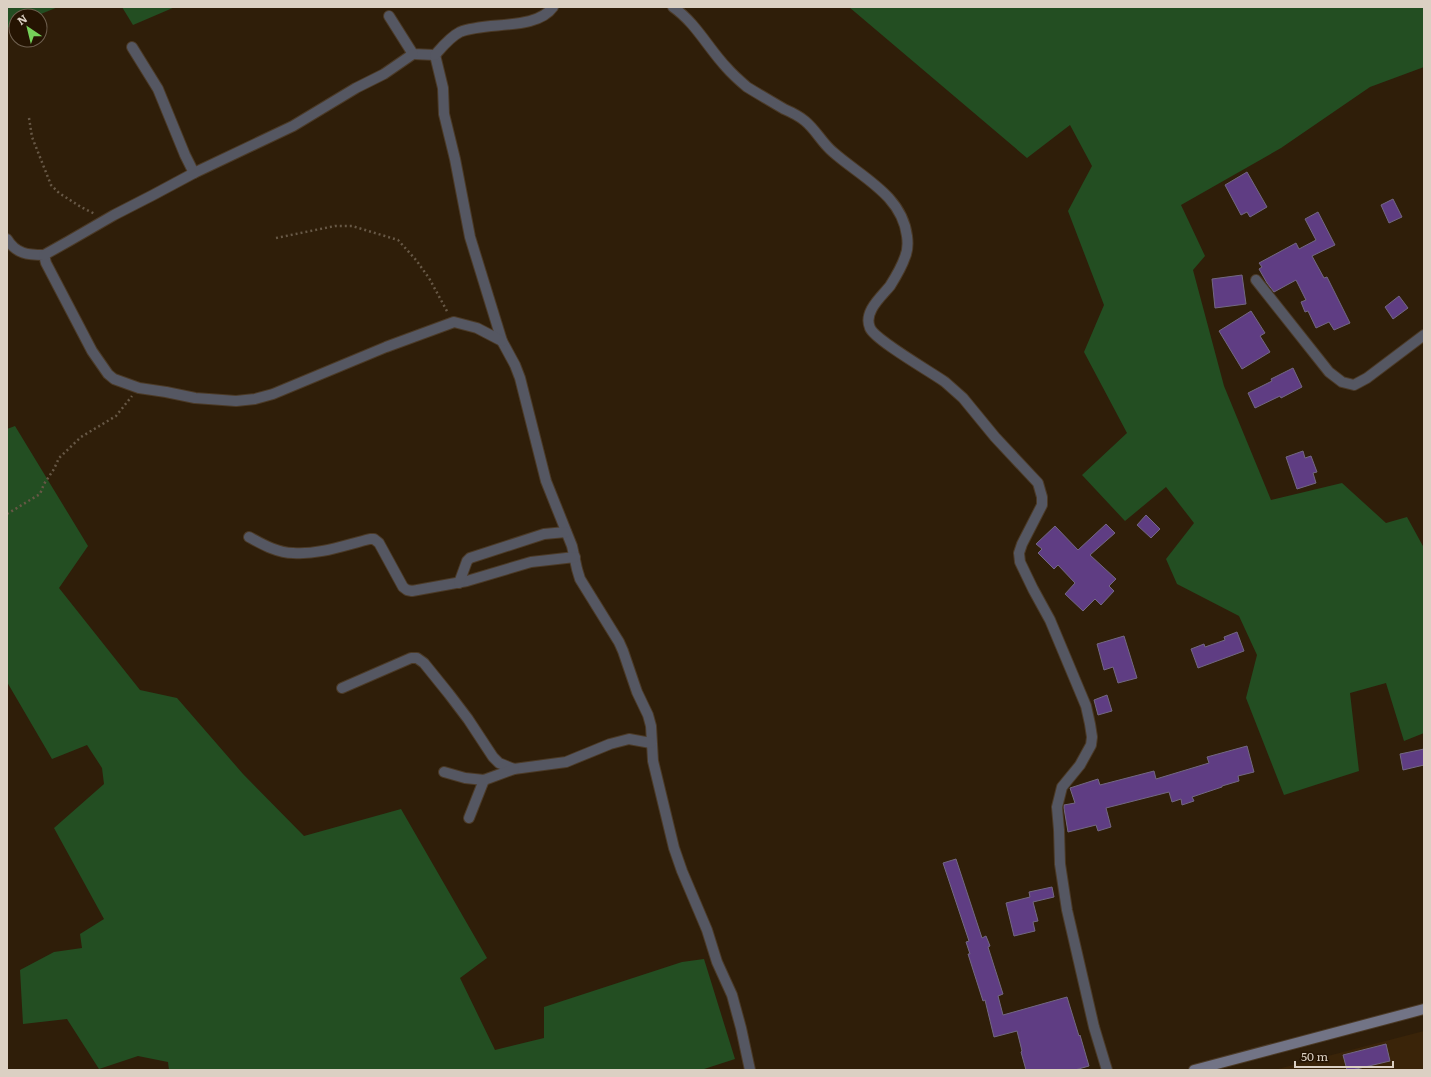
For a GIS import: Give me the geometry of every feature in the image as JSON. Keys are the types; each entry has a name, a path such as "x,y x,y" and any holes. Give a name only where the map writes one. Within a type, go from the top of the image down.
{"street":[{"path":"435,55 445,43 459,33 478,28 528,22 549,14 553,7"},
{"path":"673,7 691,22 727,68 740,82 747,88 803,119 816,132 827,147 880,189 893,204 902,217 908,242 907,251 905,258 890,285 870,313 868,322 870,329 882,341 934,374 954,390 1035,480 1041,490 1042,505 1022,544 1019,553 1020,562 1050,620 1086,706 1090,724 1092,737 1091,745 1080,765 1062,787 1057,806 1060,864 1067,910 1094,1027 1106,1070"},
{"path":"389,16 412,54"},
{"path":"132,47 158,89 194,173"},
{"path":"7,240 22,254 44,255 114,215 194,173 293,126 356,88 384,74 412,54 435,55"},
{"path":"435,55 443,88 444,114 455,159 470,237 502,341 520,378 546,481 572,546 580,578 623,651 637,692 648,715 651,726 653,762 674,848 707,930 717,962 732,995 750,1070"},
{"path":"44,255 46,262 92,351 108,374 114,379 139,388 209,399 236,401 255,399 293,386 380,349 454,322 477,328 502,341"},
{"path":"1256,280 1329,372 1342,382 1354,384 1367,378 1424,335"},
{"path":"459,583 467,561 470,558 544,534 566,532"},
{"path":"249,537 264,545 292,553 316,552 374,539 379,543 403,587 412,591 459,583 531,562 575,557"},
{"path":"342,688 411,658 417,658 424,663 468,718 493,758 499,763 514,769"},
{"path":"444,772 465,778 484,780 514,769 566,762 610,744 629,739 651,743"},
{"path":"469,818 484,780"},
{"path":"1194,1070 1424,1009"}],"path":[{"path":"29,118 32,137 51,184 59,193 94,214 114,215"},
{"path":"276,238 335,226 352,226 398,240 416,260 429,278 454,322"},
{"path":"7,514 40,494 59,458 81,437 116,416 139,388"}],"shaded area":[{"path":"1424,1031 1424,1070 1274,1070"}],"green space":[{"path":"7,7 58,7 48,11 48,8 8,8 7,28"},
{"path":"122,7 175,7 133,25"},
{"path":"849,7 1424,7 1424,67 1370,87 1281,148 1181,205 1205,256 1193,270 1224,386 1271,500 1342,483 1386,523 1407,517 1424,548 1424,733 1404,741 1386,683 1350,693 1359,771 1284,795 1246,698 1257,655 1239,616 1177,584 1166,559 1194,523 1166,487 1125,521 1082,475 1127,433 1084,352 1104,305 1068,211 1092,166 1070,125 1027,158"},
{"path":"15,426 88,546 59,588 140,690 177,698 243,774 304,836 401,809 487,958 460,978 495,1050 544,1038 544,1007 682,962 704,959 735,1059 701,1070 169,1070 168,1062 138,1056 99,1069 67,1019 23,1024 20,970 54,952 82,948 80,934 104,919 54,828 104,784 102,768 87,745 52,759 7,682 7,429"}],"building":[{"path":"1247,172 1267,207 1250,217 1247,212 1241,215 1225,185"},
{"path":"1393,199 1402,217 1389,223 1381,205"},
{"path":"1318,212 1335,245 1312,256 1324,278 1327,277 1350,323 1334,330 1329,322 1316,328 1308,311 1305,312 1301,302 1306,300 1296,280 1274,292 1259,269 1262,267 1259,263 1296,243 1299,249 1316,240 1305,219"},
{"path":"1242,275 1246,304 1215,308 1212,279"},
{"path":"1399,296 1408,308 1393,319 1385,307"},
{"path":"1251,311 1265,333 1260,336 1270,352 1242,369 1219,331"},
{"path":"1293,368 1302,387 1281,398 1280,396 1255,408 1248,393"},
{"path":"1303,451 1305,458 1311,456 1317,472 1313,473 1316,483 1297,489 1286,457"},
{"path":"1146,515 1160,529 1151,538 1137,525"},
{"path":"1106,524 1115,533 1090,555 1116,579 1109,586 1114,591 1101,605 1095,599 1083,611 1065,594 1075,583 1058,565 1054,569 1038,553 1042,549 1036,544 1055,526 1078,550"},
{"path":"1237,632 1244,651 1198,668 1191,649 1204,644 1205,647 1225,640 1224,637"},
{"path":"1124,636 1137,678 1118,683 1113,667 1104,670 1097,644"},
{"path":"1107,695 1112,711 1098,715 1094,700"},
{"path":"1247,746 1254,772 1238,776 1239,781 1192,797 1194,801 1182,805 1181,799 1172,802 1169,792 1106,808 1111,827 1098,831 1096,825 1068,832 1064,805 1075,803 1070,788 1098,779 1100,785 1154,771 1156,779 1209,763 1207,757"},
{"path":"1424,749 1424,765 1403,770 1400,754"},
{"path":"956,859 982,938 986,936 990,946 988,947 1003,994 998,996 1003,1015 1067,997 1089,1066 1075,1070 1026,1070 1017,1031 994,1037 985,1000 983,1001 968,954 970,954 966,942 969,941 943,863"},
{"path":"1052,887 1054,897 1033,902 1038,921 1033,922 1035,931 1014,936 1006,903 1030,897 1029,892"},
{"path":"1386,1044 1390,1061 1347,1070 1343,1055"}]}
